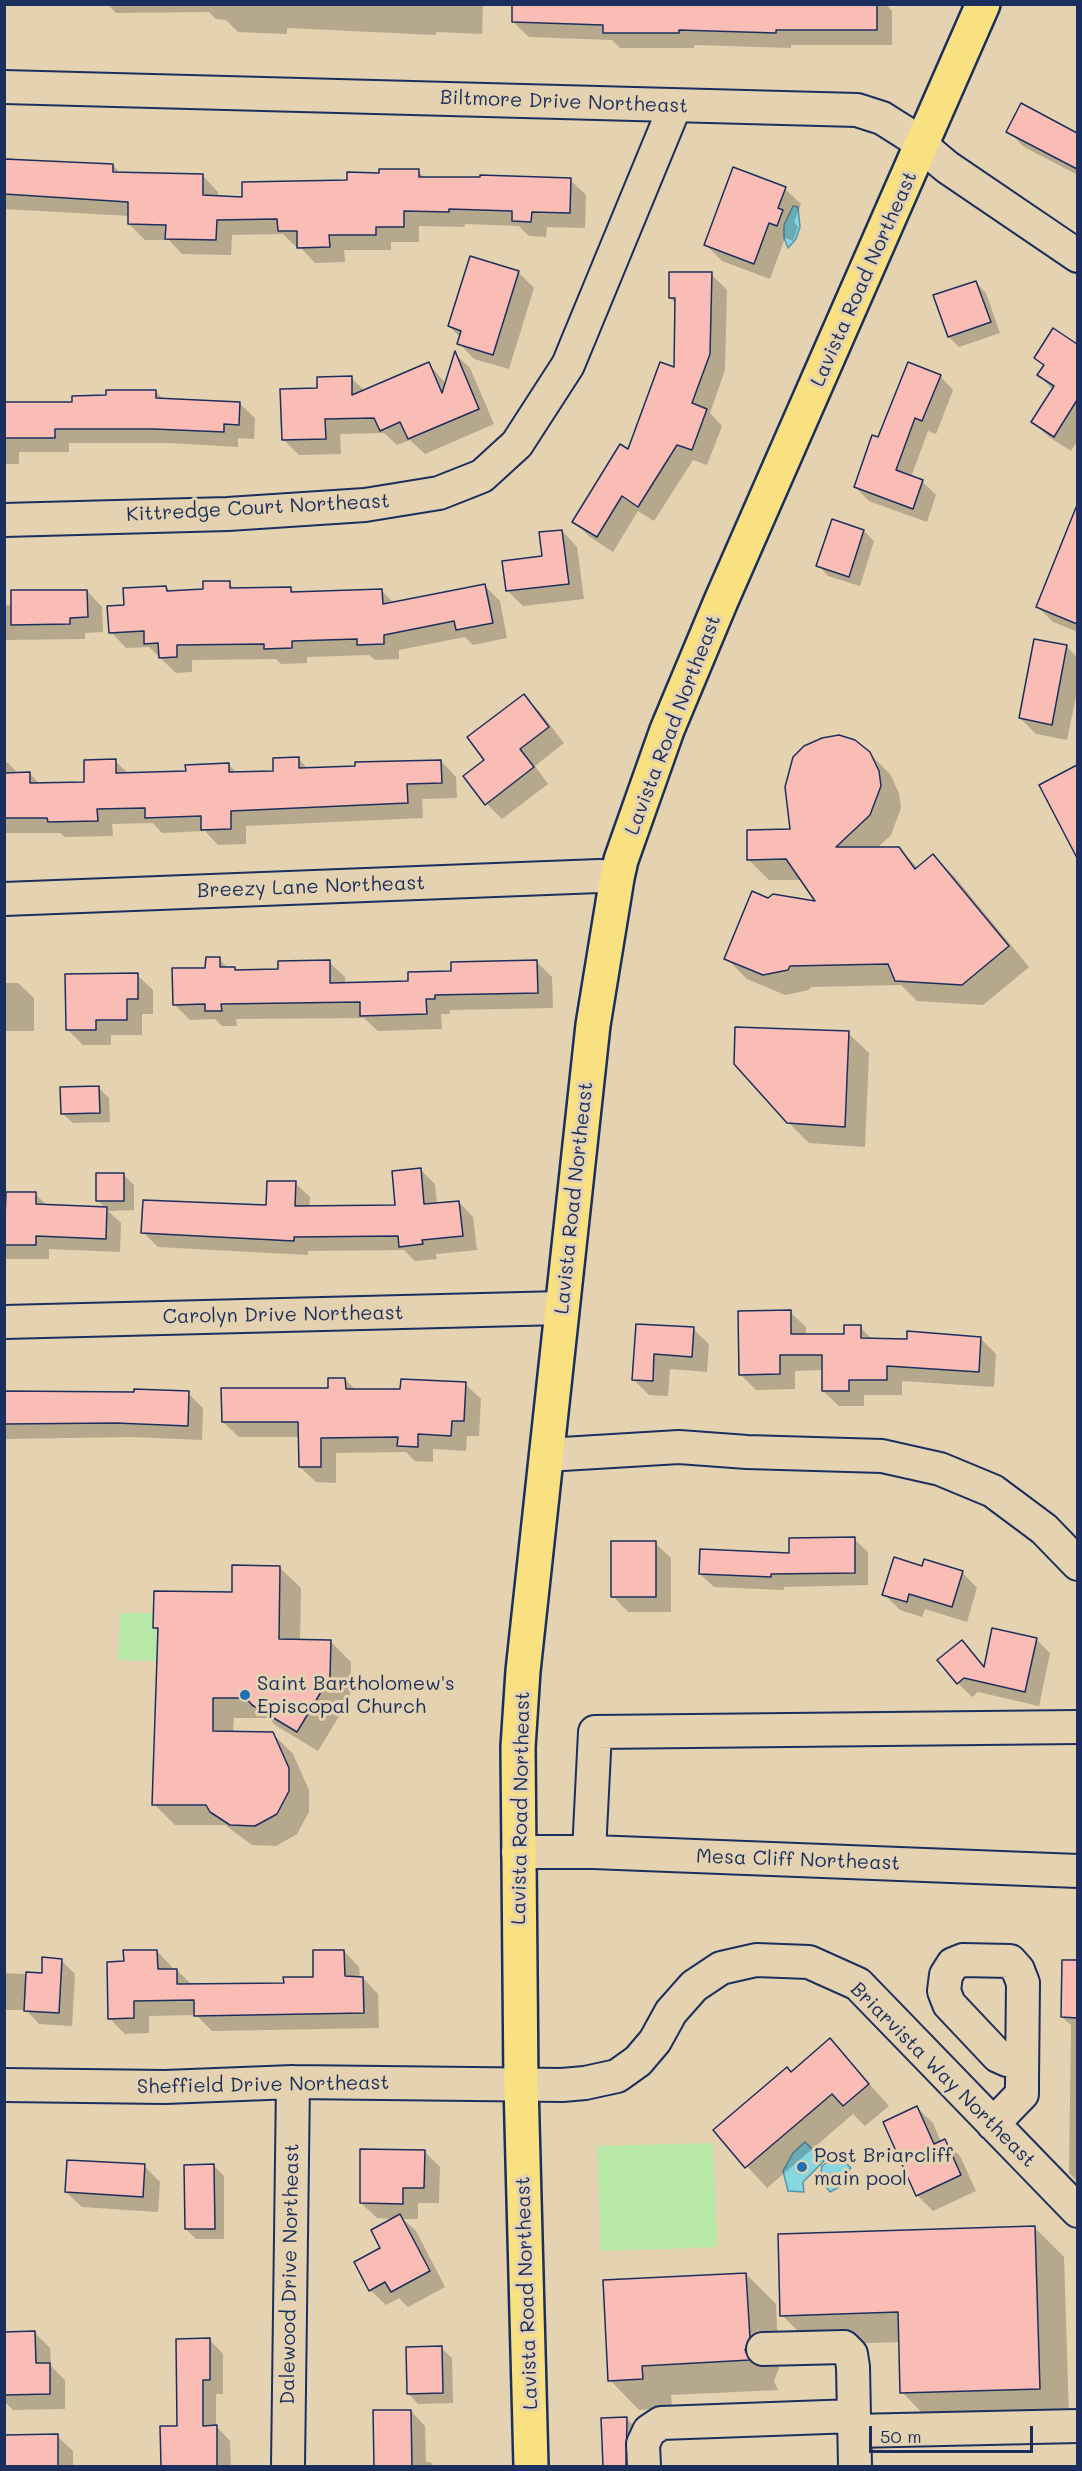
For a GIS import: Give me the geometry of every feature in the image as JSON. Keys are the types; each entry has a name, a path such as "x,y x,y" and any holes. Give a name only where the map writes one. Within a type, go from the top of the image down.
{"main road":[{"name":"Lavista Road Northeast","path":"531,2466 521,2084 518,1747 521,1693 593,1025 617,878 621,860 676,709 983,4"}],"street":[{"name":"Biltmore Drive Northeast","path":"4,87 857,110 882,118 947,167 1077,256"},
{"name":"Kittredge Court Northeast","path":"4,520 228,514 365,505 439,493 482,476 517,444 568,364 675,106"},
{"name":"Breezy Lane Northeast","path":"4,899 599,876 617,878"},
{"name":"Carolyn Drive Northeast","path":"4,1322 562,1308"},
{"path":"546,1455 679,1447 747,1452 882,1456 940,1469 993,1491 1044,1529 1077,1564"},
{"path":"589,1852 595,1732 1077,1727"},
{"name":"Mesa Cliff Northeast","path":"518,1852 589,1852 1077,1871"},
{"name":"Briarvista Way Northeast","path":"521,2084 585,2083 617,2076 638,2061 651,2045 671,2012 694,1986 721,1968 756,1960 809,1962 858,1984 1077,2211"},
{"path":"993,2124 1022,2094 1022,2061"},
{"name":"Sheffield Drive Northeast","path":"4,2085 165,2087 292,2082 521,2084"},
{"name":"Dalewood Drive Northeast","path":"288,2466 292,2082"},
{"path":"763,2349 844,2347 851,2354 855,2466"},
{"path":"644,2466 643,2444 649,2430 661,2423 1077,2426"}],"green space":[{"path":"120,1613 154,1613 153,1628 169,1628 157,1643 157,1661 118,1660"},
{"path":"713,2143 717,2247 601,2251 597,2146"}],"water":[{"path":"793,206 798,207 800,227 796,239 788,248 784,238 784,225"},
{"name":"Post Briarcliff main pool","path":"805,2142 824,2161 803,2182 804,2192 788,2191 783,2171 793,2153"},
{"name":"Post Briarcliff main pool","path":"838,2155 851,2168 837,2183 839,2187 830,2192 820,2179 822,2166"}],"building":[{"path":"512,4 877,4 877,30 776,30 776,33 679,30 679,33 603,33 603,25 512,22"},
{"path":"1021,103 1077,133 1077,169 1006,132"},
{"path":"4,159 113,164 113,172 203,174 203,195 242,197 242,182 347,180 347,172 379,173 379,169 419,169 419,177 480,177 480,175 571,178 570,213 532,212 531,222 512,221 512,211 449,209 449,212 404,211 404,227 376,227 376,235 329,235 330,247 297,248 297,231 278,231 277,219 217,220 216,240 165,239 166,225 128,224 128,202 4,194"},
{"path":"733,167 786,187 778,208 783,210 777,226 769,223 754,264 704,245"},
{"path":"470,256 519,271 493,355 457,344 461,331 448,326"},
{"path":"669,272 712,272 710,354 692,403 707,409 692,450 677,445 638,507 622,496 597,537 572,522 620,444 628,449 660,362 674,367 675,298 669,298"},
{"path":"976,281 991,322 948,337 933,295"},
{"path":"1053,328 1077,344 1077,400 1054,437 1031,422 1054,386 1037,375 1044,365 1034,358"},
{"path":"455,351 479,409 408,439 400,422 380,431 374,418 325,419 326,439 282,440 280,389 317,388 317,377 352,376 352,395 429,362 442,393"},
{"path":"908,362 941,375 922,421 915,418 896,470 923,480 913,509 854,487 872,435 878,437"},
{"path":"106,390 156,390 156,398 240,402 239,425 224,424 224,432 55,429 55,438 4,438 4,402 72,402 72,396 106,395"},
{"path":"1077,505 1077,624 1036,607"},
{"path":"832,519 864,530 849,577 816,566"},
{"path":"562,530 569,584 506,591 502,561 542,556 539,532"},
{"path":"203,581 230,581 230,588 291,587 291,592 382,589 383,604 485,584 493,623 456,630 454,621 384,635 384,644 357,645 357,639 292,641 292,648 264,649 264,644 177,645 177,657 159,658 158,643 144,644 144,631 109,633 107,606 124,605 123,588 166,586 167,591 203,589"},
{"path":"11,590 87,590 88,617 70,618 70,624 11,625"},
{"path":"1034,639 1067,645 1052,725 1019,718"},
{"path":"524,694 549,727 520,749 534,767 485,805 463,776 484,760 467,737"},
{"path":"839,735 855,740 870,752 879,771 881,786 870,815 836,847 899,847 915,869 933,854 1009,946 962,985 895,981 888,964 790,966 788,970 763,975 724,959 752,891 768,898 773,894 815,901 786,859 747,860 747,830 790,829 785,787 793,757 804,746 822,738"},
{"path":"299,757 299,768 355,766 355,762 441,760 442,783 407,784 408,803 231,811 231,829 201,830 201,816 145,818 145,808 97,809 98,821 48,822 47,818 4,818 4,773 30,772 30,783 84,782 84,760 116,759 116,773 186,771 185,765 229,763 229,772 273,771 273,758"},
{"path":"1077,765 1077,858 1039,785"},
{"path":"206,957 220,957 220,967 235,967 235,970 278,969 278,961 330,960 330,983 408,981 408,972 451,971 451,962 537,960 538,993 435,995 435,999 426,999 427,1014 360,1016 360,1002 221,1004 222,1011 205,1011 205,1004 173,1005 172,968 205,968"},
{"path":"138,973 138,999 127,999 127,1020 96,1020 96,1030 66,1030 65,974"},
{"path":"735,1027 849,1031 845,1127 787,1123 734,1064"},
{"path":"99,1086 100,1113 61,1114 60,1087"},
{"path":"421,1168 424,1204 459,1201 463,1236 422,1240 423,1244 399,1247 398,1236 294,1237 294,1241 141,1233 143,1200 266,1205 267,1181 296,1181 295,1206 395,1205 392,1171"},
{"path":"96,1173 124,1173 124,1201 96,1201"},
{"path":"6,1192 36,1192 36,1204 107,1207 106,1239 36,1236 36,1245 4,1245"},
{"path":"791,1310 791,1334 844,1334 844,1325 861,1325 861,1338 907,1339 907,1331 981,1337 979,1372 887,1366 887,1380 849,1380 849,1391 822,1391 822,1355 780,1355 780,1374 739,1375 738,1311"},
{"path":"636,1324 694,1327 692,1357 654,1354 653,1381 632,1380"},
{"path":"328,1378 345,1378 346,1389 400,1389 401,1379 466,1382 464,1421 452,1421 451,1436 418,1434 418,1447 397,1446 398,1437 321,1438 321,1467 299,1467 298,1422 222,1422 221,1388 328,1388"},
{"path":"134,1389 189,1391 188,1426 116,1423 4,1424 4,1391 134,1392"},
{"path":"855,1537 855,1573 771,1574 771,1577 699,1574 700,1549 789,1553 789,1538"},
{"path":"611,1541 656,1541 656,1597 611,1597"},
{"path":"894,1557 922,1566 924,1559 963,1571 952,1607 909,1594 907,1602 882,1595"},
{"name":"Saint Bartholomew's Episcopal Church","path":"232,1565 280,1566 279,1639 331,1640 330,1677 297,1732 252,1705 246,1698 213,1698 213,1731 273,1732 289,1768 289,1791 277,1814 255,1826 230,1825 210,1812 206,1805 152,1805 158,1628 153,1628 154,1591 232,1592"},
{"path":"992,1628 1037,1638 1025,1692 964,1678 957,1684 937,1660 962,1640 984,1667"},
{"path":"123,1950 157,1950 158,1969 177,1969 177,1984 284,1983 283,1977 313,1977 313,1950 344,1950 345,1976 363,1977 364,2013 194,2016 194,2000 134,2001 134,2018 108,2019 107,1962 124,1961"},
{"path":"42,1957 62,1959 59,2013 24,2011 26,1972 42,1973"},
{"path":"1062,1960 1077,1960 1077,2018 1061,2017"},
{"path":"830,2038 869,2084 843,2106 832,2094 745,2168 713,2130 787,2067 791,2072"},
{"path":"917,2106 934,2144 945,2139 961,2175 916,2196 883,2122"},
{"path":"360,2149 425,2150 424,2188 403,2188 403,2204 360,2203"},
{"path":"67,2160 145,2164 143,2197 65,2192"},
{"path":"214,2164 215,2229 185,2229 184,2165"},
{"path":"400,2214 430,2271 391,2292 385,2282 369,2291 354,2262 380,2248 371,2230"},
{"path":"1035,2226 1040,2389 900,2393 898,2312 780,2316 778,2234"},
{"path":"746,2273 750,2338 745,2350 750,2360 642,2366 643,2379 608,2381 603,2280"},
{"path":"35,2331 36,2363 50,2363 50,2394 4,2395 4,2332"},
{"path":"210,2338 210,2380 203,2380 203,2426 217,2425 217,2466 161,2466 160,2426 177,2426 176,2339"},
{"path":"442,2346 443,2393 407,2394 406,2347"},
{"path":"373,2410 411,2410 412,2466 374,2466"},
{"path":"627,2417 626,2466 603,2466 601,2418"},
{"path":"58,2434 58,2466 4,2466 4,2435"}],"place":[{"name":"Saint Bartholomew's Episcopal Church","path":"245,1695"},
{"name":"Post Briarcliff main pool","path":"802,2167"}]}
